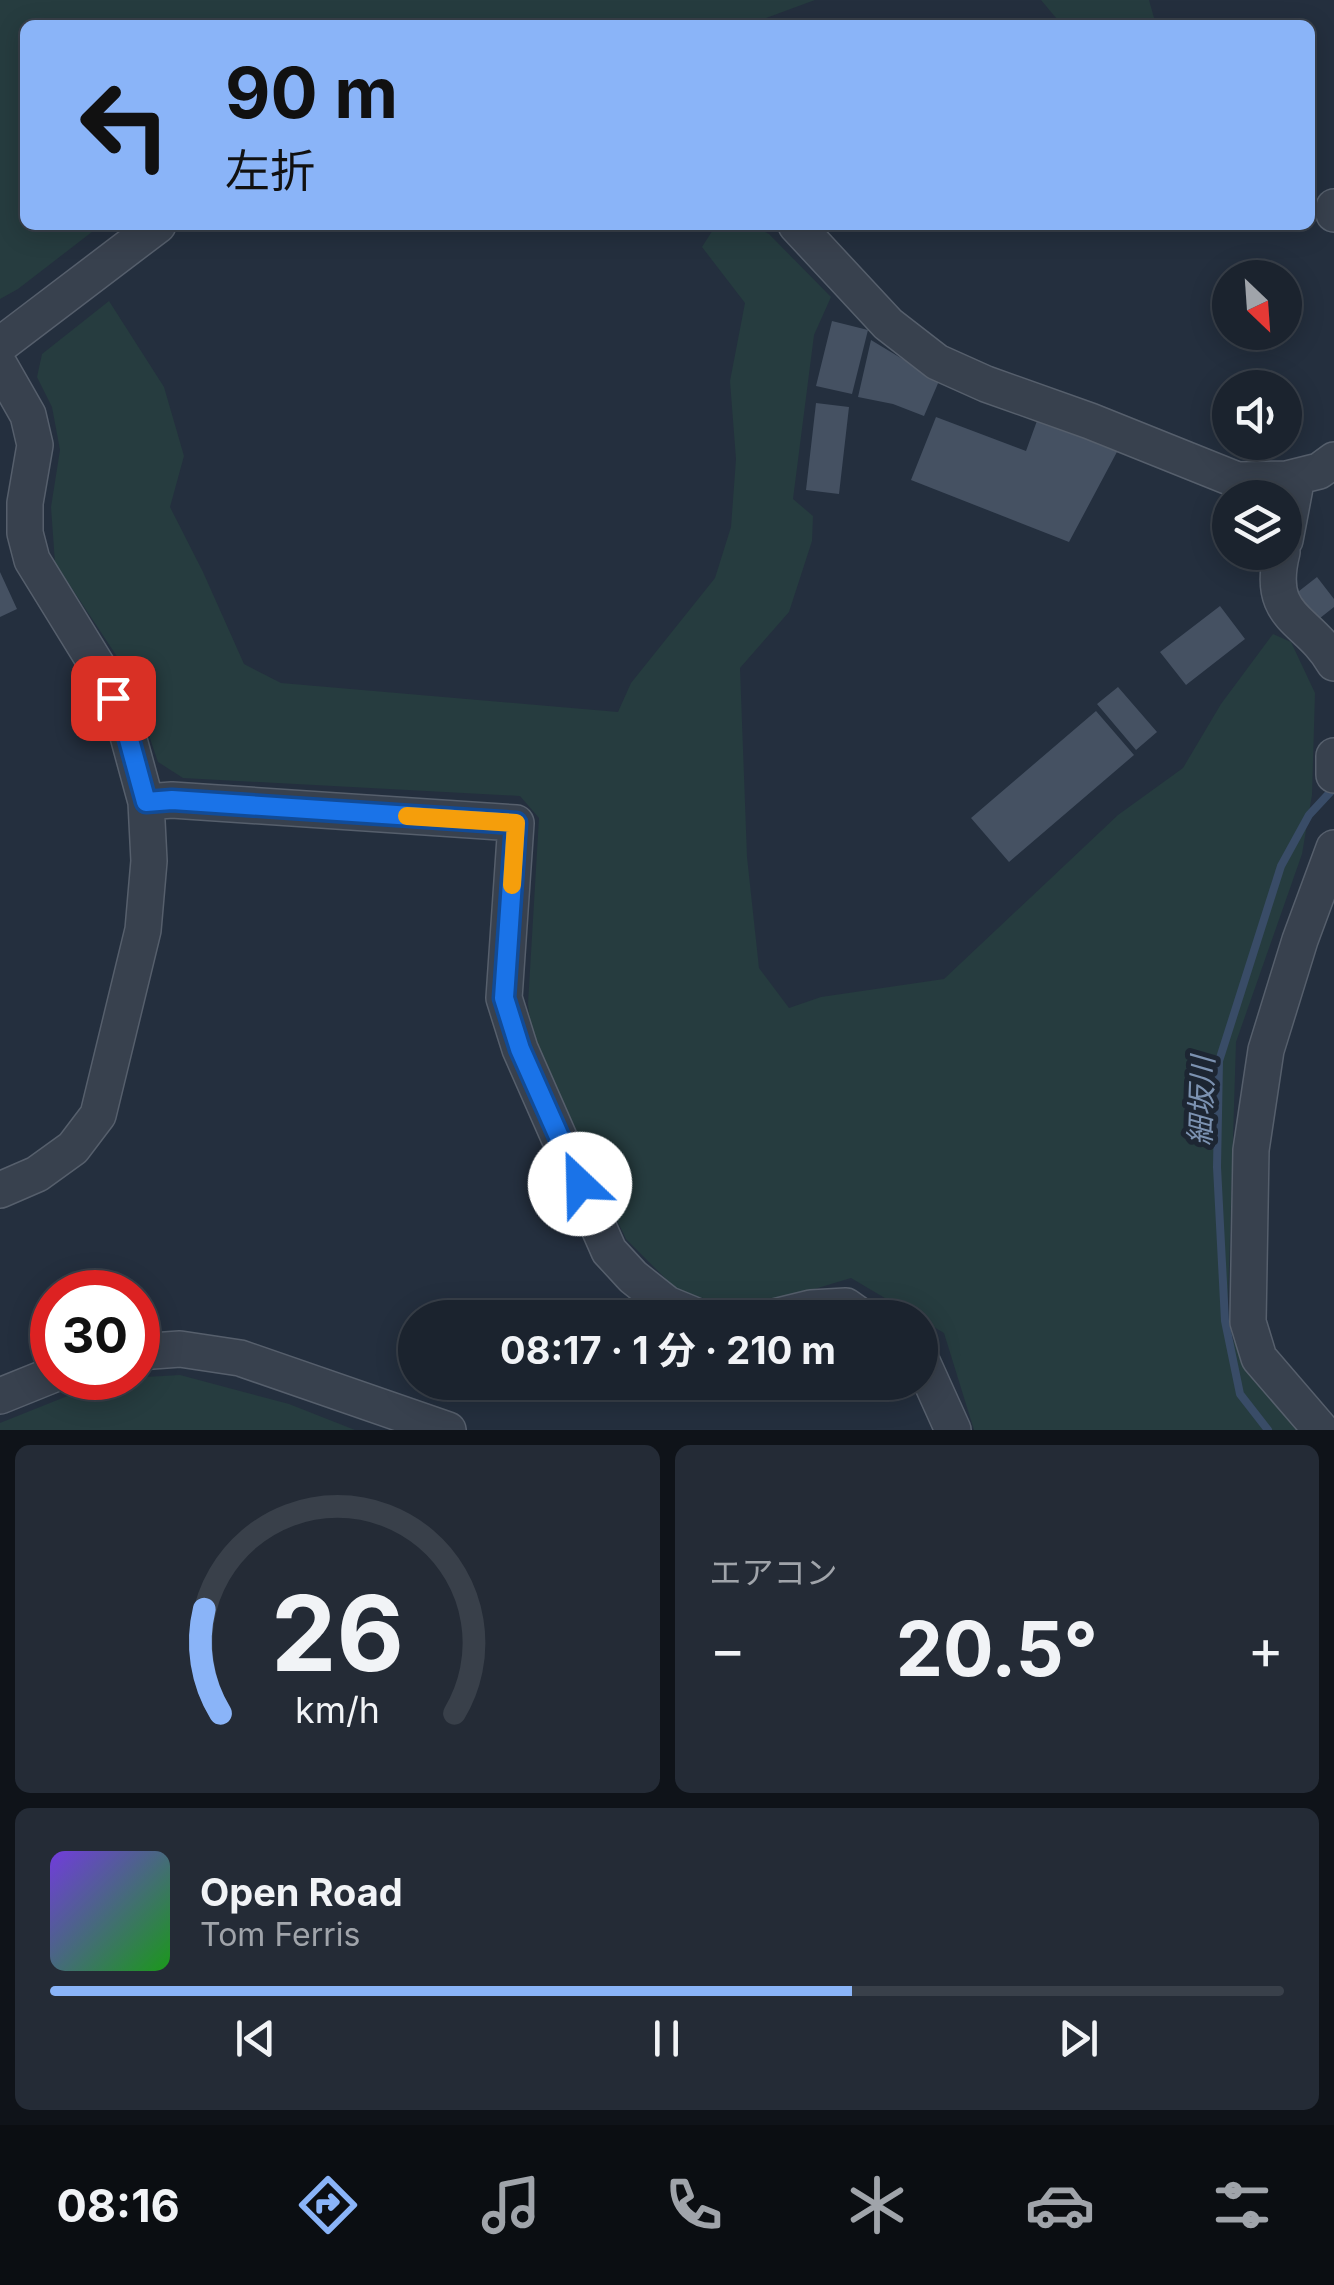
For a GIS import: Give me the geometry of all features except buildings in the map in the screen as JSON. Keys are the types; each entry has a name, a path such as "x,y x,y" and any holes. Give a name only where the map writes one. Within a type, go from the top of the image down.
{"street":[{"path":"0,345 151,230"},
{"path":"801,230 888,324 937,362 986,384 1237,480 1297,477 1320,471 1334,460"},
{"path":"0,366 28,415 35,445 24,503 24,533 32,560 101,672 125,725 146,802 149,861 143,930 98,1115 73,1148 38,1174 0,1190"},
{"path":"1278,570 1279,598 1334,664"},
{"path":"1334,756 1334,774"},
{"path":"146,802 172,800 516,823 504,998 520,1049 609,1251 662,1300"},
{"path":"1320,1430 1259,1358 1248,1322 1251,1150 1266,1050 1334,848"},
{"path":"160,1350 180,1348 240,1358 448,1430"},
{"path":"0,1396 30,1384"},
{"path":"938,1397 953,1430"}],"green space":[{"path":"0,0 815,0 761,20 20,20 20,230 95,230 0,299"},
{"path":"1041,0 1149,0 1155,20 1058,20"},
{"path":"713,230 761,230 769,234 831,297 814,335 793,499 813,516 812,541 789,612 740,668 747,857 759,968 789,1008 821,997 944,979 1118,815 1183,768 1221,704 1273,634 1291,642 1315,693 1312,795 1302,854 1236,1042 1227,1331 1269,1395 1298,1430 974,1430 944,1333 938,1329 938,1300 888,1300 851,1278 772,1300 710,1300 678,1291 626,1239 533,1044 528,1004 539,818 520,796 183,778 158,762 116,655 55,563 51,507 60,450 52,407 37,377 42,354 109,301 164,387 184,456 170,507 244,664 281,683 618,712 631,683 715,578 731,527 736,459 730,381 745,303 702,247"},
{"path":"180,1375 289,1404 355,1430 0,1430 0,1423 58,1400 160,1400 160,1376"}],"waterway":[{"name":"細坂川","path":"1268,1430 1240,1394 1225,1321 1217,1167 1219,1061 1281,866 1309,815 1334,788"}],"slow traffic":[{"path":"407,816 516,823 512,885"}],"route":[{"path":"113,698 125,725 146,802 172,800 516,823 504,998 520,1049 580,1184"}]}
